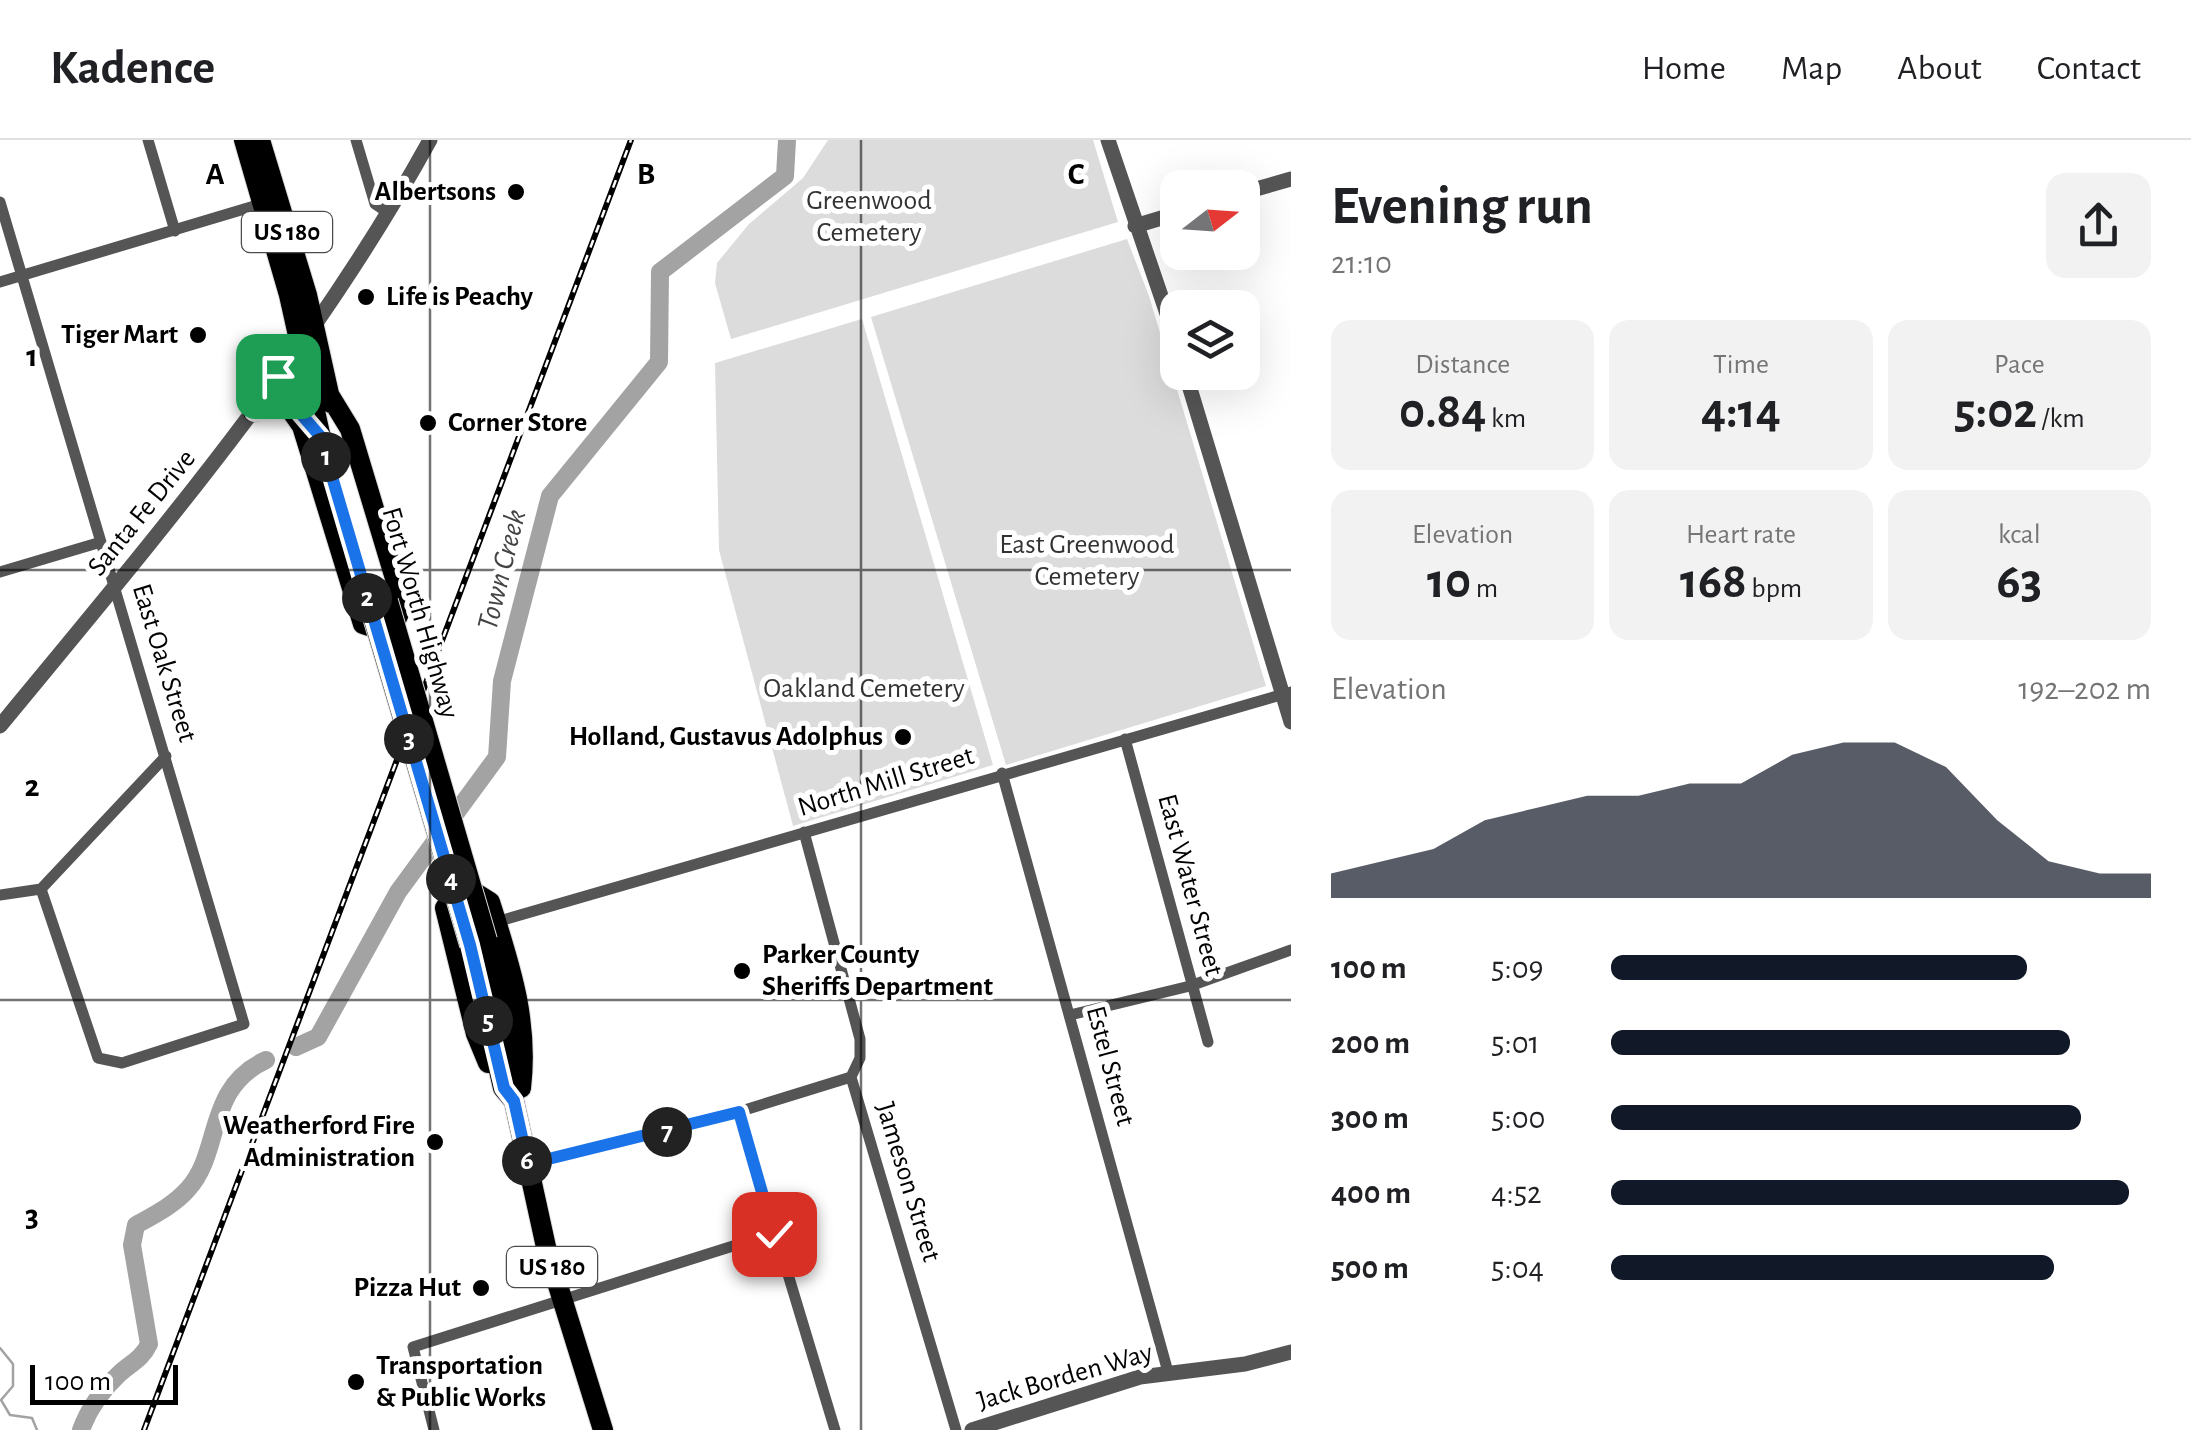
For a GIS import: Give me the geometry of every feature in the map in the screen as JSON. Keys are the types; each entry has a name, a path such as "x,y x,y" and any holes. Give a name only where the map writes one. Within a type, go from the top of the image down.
{"main road":[{"name":"Fort Worth Highway","path":"244,140 314,324 379,604"},
{"name":"Fort Worth Highway","path":"260,140 320,436 379,604 484,936 528,1164 562,1302 604,1430"},
{"path":"288,406 302,426 363,624 375,628 395,622 403,613 398,587 350,429 328,393"},
{"path":"254,412 288,406 302,411 320,436"},
{"path":"484,936 490,902 481,892 453,897 445,908 476,1034 513,1092"}],"street":[{"path":"148,140 175,231"},
{"path":"356,140 376,204 387,212"},
{"name":"Santa Fe Drive","path":"0,726 254,412 387,212 430,140"},
{"path":"1108,140 1160,296"},
{"path":"1260,187 1291,178"},
{"name":"East Oak Street","path":"0,202 244,1024 122,1062 98,1058 41,889"},
{"path":"0,282 270,202"},
{"path":"1135,226 1160,218"},
{"path":"1192,390 1287,694 1291,722"},
{"path":"0,572 102,542"},
{"name":"North Mill Street","path":"484,936 804,832 1287,694"},
{"name":"East Water Street","path":"1125,739 1208,1042"},
{"path":"0,895 41,889 166,756"},
{"name":"Estel Street","path":"1002,773 1168,1372"},
{"name":"Jameson Street","path":"804,832 860,1039 860,1058 851,1077 956,1430"},
{"path":"1070,1015 1190,986 1291,950"},
{"path":"528,1164 739,1112 851,1077"},
{"path":"739,1112 834,1430"},
{"path":"434,1430 413,1346 774,1234"},
{"name":"Jack Borden Way","path":"972,1430 1115,1384 1291,1352"}],"green space":[{"name":"Greenwood Cemetery","path":"828,140 1093,140 1118,222 731,339 715,283 717,263 749,224 803,178"},
{"name":"East Greenwood Cemetery","path":"1127,239 1160,333 1160,390 1177,390 1266,686 1006,765 871,317"},
{"name":"Oakland Cemetery","path":"862,319 993,765 793,826 719,550 715,363"}],"waterway":[{"name":"Town Creek","path":"296,1047 318,1037 398,892 497,757 502,681 550,496 659,362 660,272 785,176 787,140"},
{"name":"Town Creek","path":"81,1430 102,1393 149,1344 132,1245 136,1225 188,1189 206,1157 223,1103 247,1072 266,1060"},
{"path":"0,1348 13,1364 13,1386 1,1400 10,1415 32,1418 37,1430"}],"railway":[{"path":"144,1430 631,140"}],"place":[{"name":"Albertsons","path":"516,192"},
{"name":"Life is Peachy","path":"366,297"},
{"name":"Tiger Mart","path":"198,335"},
{"name":"Corner Store","path":"428,423"},
{"name":"Holland, Gustavus Adolphus","path":"903,737"},
{"name":"Parker County Sheriffs Department","path":"742,971"},
{"name":"Weatherford Fire Administration","path":"435,1142"},
{"name":"Pizza Hut","path":"481,1288"},
{"name":"Transportation & Public Works","path":"356,1382"}],"route":[{"path":"278,376 254,412 277,406 295,407 307,416 320,436 470,945 504,1088 514,1101 528,1164 604,1149 739,1112 774,1234"}]}
